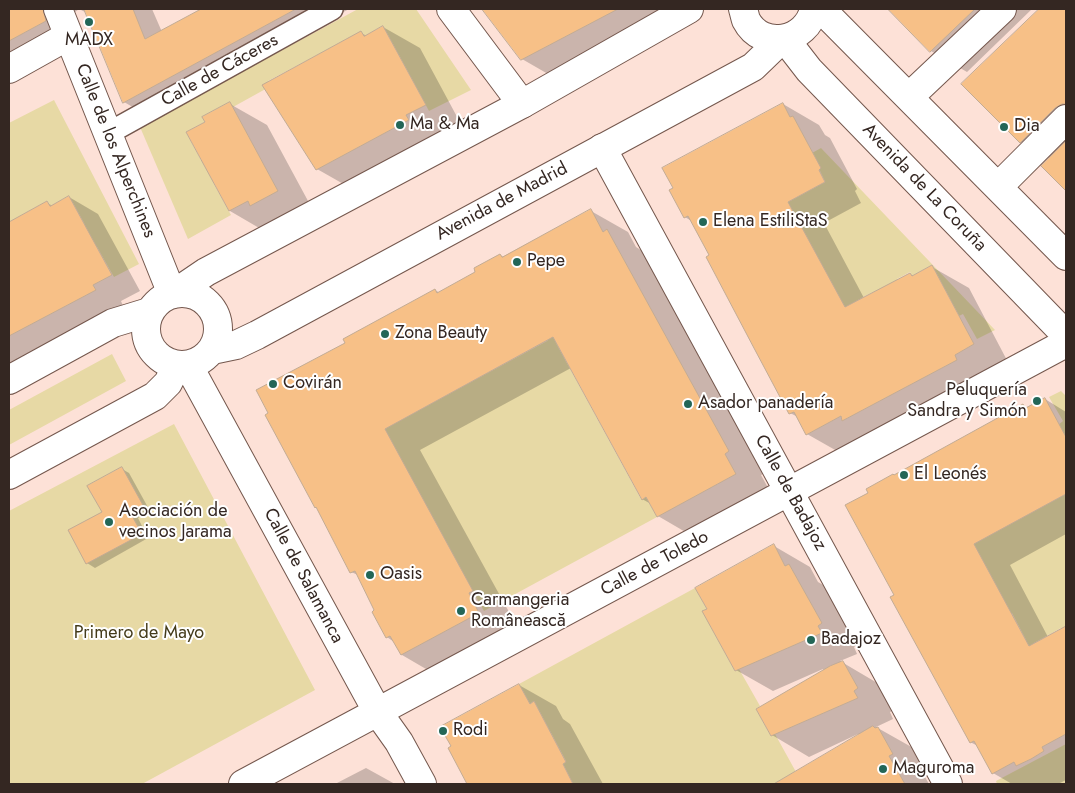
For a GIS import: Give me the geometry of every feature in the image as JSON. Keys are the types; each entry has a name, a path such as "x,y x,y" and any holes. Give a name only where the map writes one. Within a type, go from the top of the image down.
{"street":[{"name":"Calle de los Alperchines","path":"58,9 107,134 174,293"},
{"name":"Calle de Cáceres","path":"107,134 332,9"},
{"path":"451,9 522,104"},
{"path":"743,9 746,20 756,31 768,38 784,39"},
{"name":"Avenida de Madrid","path":"212,350 236,345 257,335 753,67 784,39 795,36 803,30 812,18 814,9"},
{"path":"819,9 829,16 1066,256"},
{"path":"909,98 1002,9"},
{"path":"183,365 162,358 151,345 146,329 149,312 154,304 162,298 174,293 216,266 522,104 678,11"},
{"path":"9,69 68,36"},
{"name":"Avenida de La Coruña","path":"784,39 809,70 1066,335"},
{"path":"998,187 1066,119"},
{"name":"Calle de Badajoz","path":"602,148 948,784"},
{"path":"9,475 155,396 168,384 183,365 206,357 216,342 218,327 214,313 210,306 198,296 174,293"},
{"path":"9,380 113,323 149,312"},
{"name":"Calle de Toledo","path":"242,784 1066,343"},
{"name":"Calle de Salamanca","path":"183,365 377,711 399,742 422,784"}],"green space":[{"path":"358,9 416,9 471,90 429,111 383,26 364,36 361,32 268,81 271,86 233,107 203,117 205,122 186,132 201,160 209,156 214,184 231,215 188,239 140,127"},
{"path":"54,100 139,264 114,277 97,247 88,251 84,223 69,196 50,206 47,201 20,216 23,221 9,228 9,123"},
{"path":"821,148 995,330 977,339 963,314 959,316 932,265 912,276 910,272 897,279 899,283 861,298 843,314 784,204 825,182 812,153"},
{"path":"555,331 556,343 641,499 646,497 657,517 484,611 378,427 391,425 547,341"},
{"path":"112,354 126,381 9,445 9,410"},
{"path":"1061,391 1066,396 1066,452 1064,453 1052,430 1063,421 1049,397"},
{"name":"Primero de Mayo","path":"174,424 315,690 142,784 9,784 9,511"},
{"path":"1066,494 1066,632 1064,633 1061,628 1034,643 1028,653 1022,643 1026,640 1012,613 1007,615 967,542"},
{"path":"695,588 707,609 703,611 735,671 739,669 760,706 756,709 771,736 775,734 796,772 792,774 797,784 573,784 563,764 566,761 534,701 530,704 519,684"},
{"path":"1066,744 1066,784 997,784 996,781"}],"building":[{"path":"9,9 43,9 46,21 9,41"},
{"path":"84,9 133,9 145,39 201,9 296,9 123,103"},
{"path":"482,9 618,9 521,60"},
{"path":"888,9 975,9 930,52"},
{"path":"1039,9 1066,9 1066,104 1055,108 1020,143 961,84"},
{"path":"383,26 426,105 406,115 409,120 316,170 262,85 361,31 364,36"},
{"path":"230,102 278,191 250,206 248,201 229,211 186,132 205,122 202,117"},
{"path":"783,103 790,117 793,116 821,168 819,170 825,182 788,202 845,307 910,273 912,276 932,265 974,344 955,355 957,360 842,421 841,416 806,435 794,412 789,414 706,257 709,255 688,216 684,218 669,190 673,188 662,168"},
{"path":"1066,141 1066,191 1041,166"},
{"path":"69,196 112,275 93,285 96,290 9,336 9,222 47,201 50,206"},
{"path":"591,209 603,232 607,229 729,451 725,454 736,474 657,517 646,497 642,500 553,337 385,429 473,591 469,593 479,613 401,655 390,636 386,638 372,612 374,610 355,571 350,573 265,415 268,413 256,390 345,343 343,339 435,289 437,293 475,272 474,268 500,254 502,257"},
{"path":"1045,398 1066,437 1066,494 974,544 1029,646 1066,626 1066,734 1042,747 1044,751 1031,759 1016,766 1014,762 992,774 974,741 970,743 890,597 894,595 845,505 868,493 866,489 1023,404 1025,408"},
{"name":"Asociación de vecinos Jarama","path":"122,467 144,507 131,514 142,534 86,564 68,530 102,512 87,486"},
{"path":"774,544 785,566 789,564 822,623 818,626 822,633 735,671 702,611 707,609 695,588"},
{"path":"843,661 858,688 854,691 858,698 771,736 756,709 830,666"},
{"path":"519,684 530,704 534,701 566,762 563,764 573,784 467,784 448,748 451,746 440,727"},
{"path":"873,726 875,728 878,727 893,754 889,756 905,784 774,784"}],"place":[{"name":"MADX","path":"89,22"},
{"name":"Ma & Ma","path":"400,125"},
{"name":"Dia","path":"1004,127"},
{"name":"Elena EstiliStaS","path":"703,222"},
{"name":"Pepe","path":"517,262"},
{"name":"Zona Beauty","path":"385,334"},
{"name":"Covirán","path":"273,384"},
{"name":"Peluquería Sandra y Simón","path":"1037,401"},
{"name":"Asador panadería","path":"688,404"},
{"name":"El Leonés","path":"904,475"},
{"name":"Asociación de vecinos Jarama","path":"109,522"},
{"name":"Oasis","path":"370,575"},
{"name":"Carmangeria Românească","path":"461,611"},
{"name":"Badajoz","path":"811,640"},
{"name":"Rodi","path":"443,731"},
{"name":"Maguroma","path":"883,769"}]}
